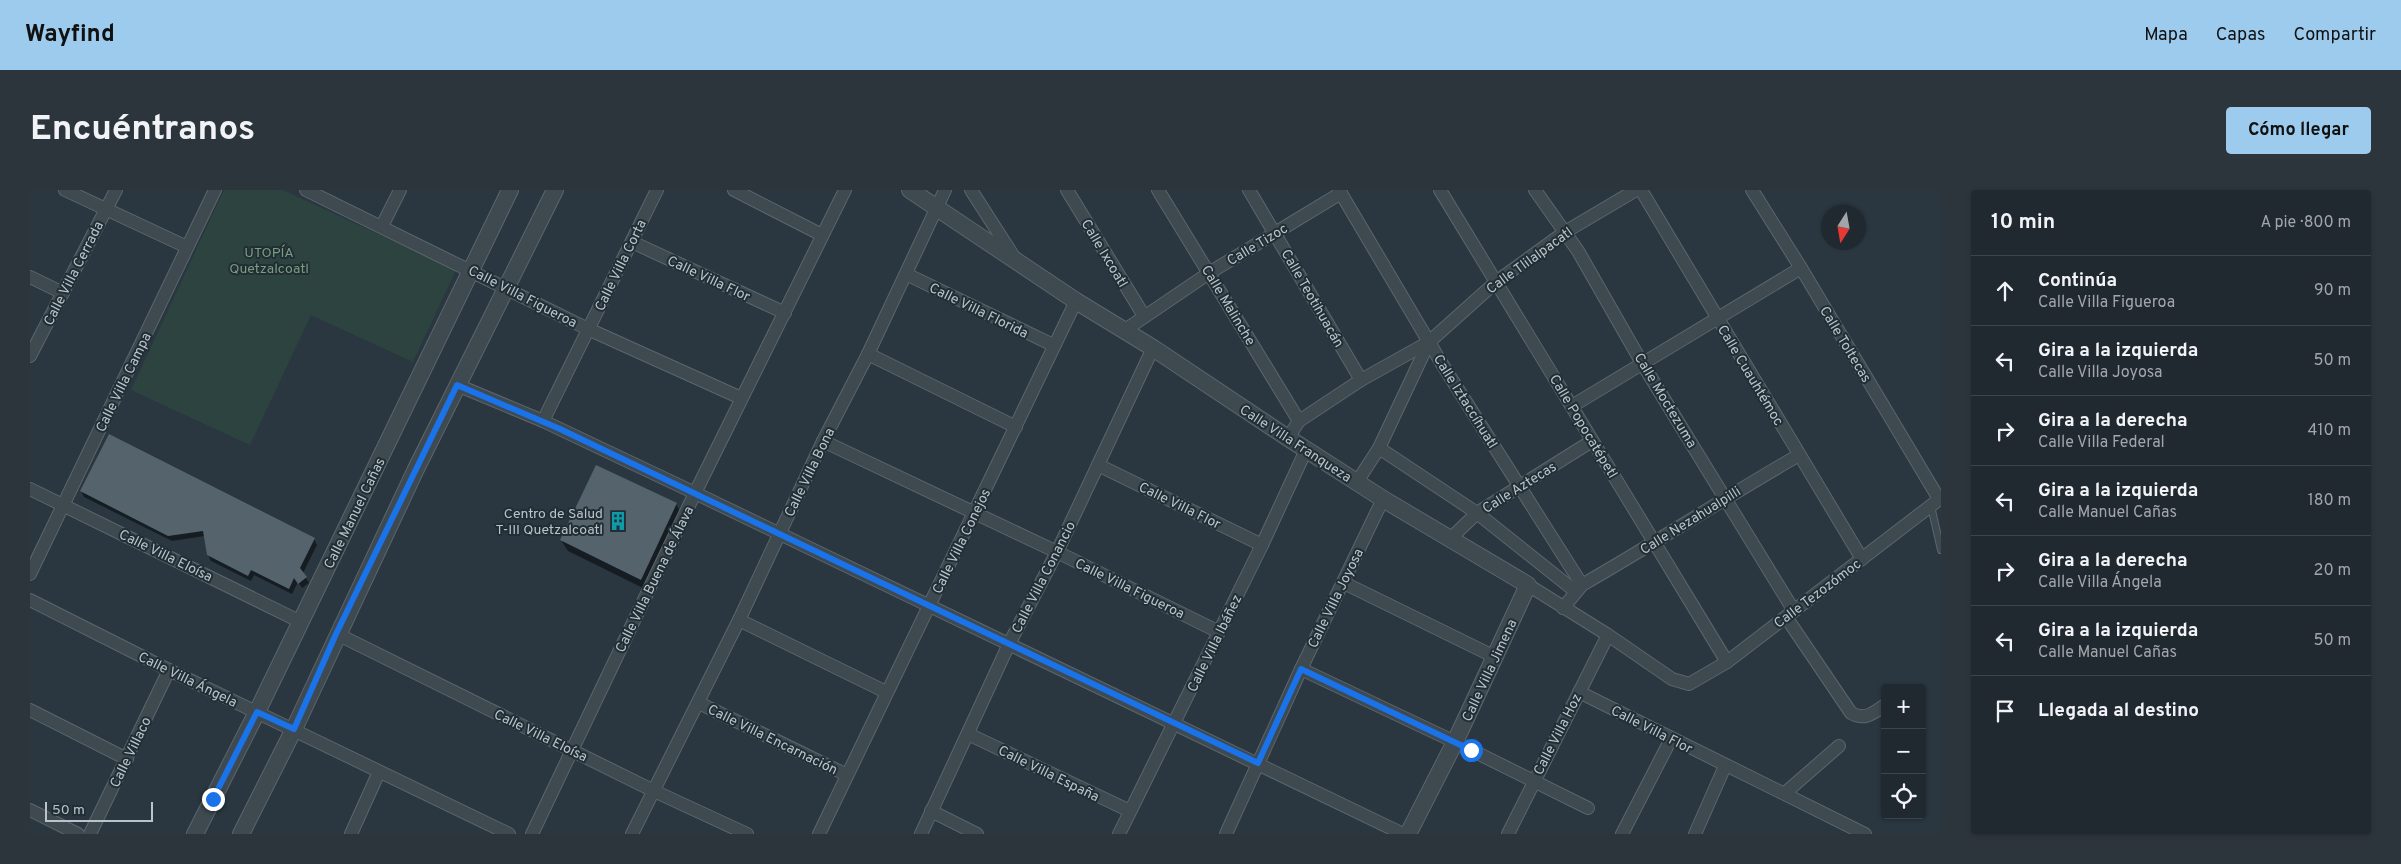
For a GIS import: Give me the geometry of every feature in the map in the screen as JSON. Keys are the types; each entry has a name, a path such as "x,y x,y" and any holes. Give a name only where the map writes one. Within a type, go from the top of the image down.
{"street":[{"path":"65,190 187,247"},
{"name":"Calle Villa Cerrada","path":"30,356 116,190"},
{"name":"Calle Villa Campa","path":"30,574 215,190"},
{"name":"Calle Villa Figueroa","path":"306,190 507,287 588,329 741,398"},
{"path":"382,226 400,190"},
{"name":"Calle Manuel Cañas","path":"195,834 257,712 510,190"},
{"path":"241,834 294,729 336,634 457,385 555,190"},
{"name":"Calle Villa Corta","path":"542,421 657,190"},
{"path":"734,190 822,235"},
{"name":"Calle Villa Buena de Álava","path":"532,834 741,398 845,190"},
{"name":"Calle Villa Franqueza","path":"910,190 1076,301 1153,348 1383,499 1451,538 1608,635 1672,680 1690,684"},
{"name":"Calle Villa Bona","path":"632,834 699,703 945,190"},
{"path":"971,190 1016,261"},
{"name":"Calle Ixcoatl","path":"1067,190 1144,316"},
{"name":"Calle Malinche","path":"1158,190 1299,421"},
{"name":"Calle Teotihuacán","path":"1249,190 1361,380"},
{"name":"Calle Popocatépetl","path":"1440,190 1592,441 1656,542 1727,662"},
{"name":"Calle Moctezuma","path":"1535,190 1565,232 1642,363 1725,497 1790,614 1852,713 1858,717 1866,717 1881,708"},
{"name":"Calle Tlilalpacatl","path":"1288,438 1299,421 1361,380 1429,342 1496,282 1565,232 1636,190"},
{"name":"Calle Cuauhtémoc","path":"1641,190 1862,559"},
{"name":"Calle Toltecas","path":"1752,190 1801,268 1937,501"},
{"name":"Calle Tizoc","path":"1125,330 1209,273 1276,233 1340,191"},
{"name":"Calle Iztaccíhuatl","path":"1340,191 1429,342 1520,486 1579,588"},
{"name":"Calle Villa Flor","path":"632,242 785,313"},
{"path":"1572,406 1801,268"},
{"name":"Calle Villa Florida","path":"906,274 1053,345"},
{"path":"30,277 63,293"},
{"name":"Calle Villa Conejos","path":"819,834 886,692 975,513 1053,345 1076,301"},
{"name":"Calle Tlilalpacatl","path":"1357,482 1379,448 1429,342"},
{"name":"Calle Villa Conancio","path":"921,834 1009,644 1057,552 1153,348"},
{"path":"868,354 1016,427"},
{"path":"457,385 542,421 929,604 1403,834"},
{"name":"Calle Aztecas","path":"1451,538 1477,513 1592,441"},
{"name":"Calle Villa Figueroa","path":"823,442 1057,552 1219,632"},
{"path":"1379,448 1477,513 1579,588 1563,608"},
{"name":"Calle Villa Ibáñez","path":"1119,834 1175,724 1306,450"},
{"name":"Calle Nezahualpilli","path":"1579,588 1656,542 1725,497 1800,455"},
{"name":"Calle Villa Flor","path":"1098,465 1262,544"},
{"name":"Calle Villa Eloísa","path":"30,489 301,622"},
{"name":"Calle Villa Joyosa","path":"1226,834 1301,669 1383,499"},
{"name":"Calle Tezozómoc","path":"1690,684 1727,662 1937,501"},
{"path":"1344,583 1495,657"},
{"name":"Calle Villa Jimena","path":"1408,834 1456,742 1528,585"},
{"name":"Calle Villa Ángela","path":"30,600 169,670 509,834"},
{"path":"739,620 886,692"},
{"name":"Calle Villa Eloísa","path":"336,634 654,791 747,834"},
{"name":"Calle Villa Hoz","path":"1508,834 1608,635"},
{"path":"1301,669 1456,742 1588,808"},
{"name":"Calle Villaco","path":"90,834 169,670"},
{"name":"Calle Villa Flor","path":"1579,692 1865,834"},
{"name":"Calle Villa Encarnación","path":"699,703 847,775"},
{"path":"30,710 127,759"},
{"name":"Calle Villa España","path":"968,734 1130,812"},
{"path":"1622,834 1671,739"},
{"path":"1785,793 1839,746"},
{"path":"1695,834 1725,766"},
{"path":"351,834 379,772"},
{"path":"30,810 78,834"},
{"path":"931,811 977,834"}],"lane":[{"path":"1937,501 1941,550"}],"green space":[{"name":"UTOPÍA Quetzalcoatl","path":"224,190 283,190 456,270 413,362 311,315 250,445 131,390"}],"building":[{"path":"109,434 315,538 300,568 307,577 298,584 294,578 289,589 251,570 248,576 207,555 203,531 168,536 80,491"},
{"name":"Centro de Salud T-III Quetzalcoatl","path":"596,465 677,503 641,580 560,540"}],"place":[{"name":"Centro de Salud T-III Quetzalcoatl","path":"618,521"}],"route":[{"path":"213,799 257,712 294,729 336,634 457,385 560,429 1258,763 1301,669 1471,750"}]}
